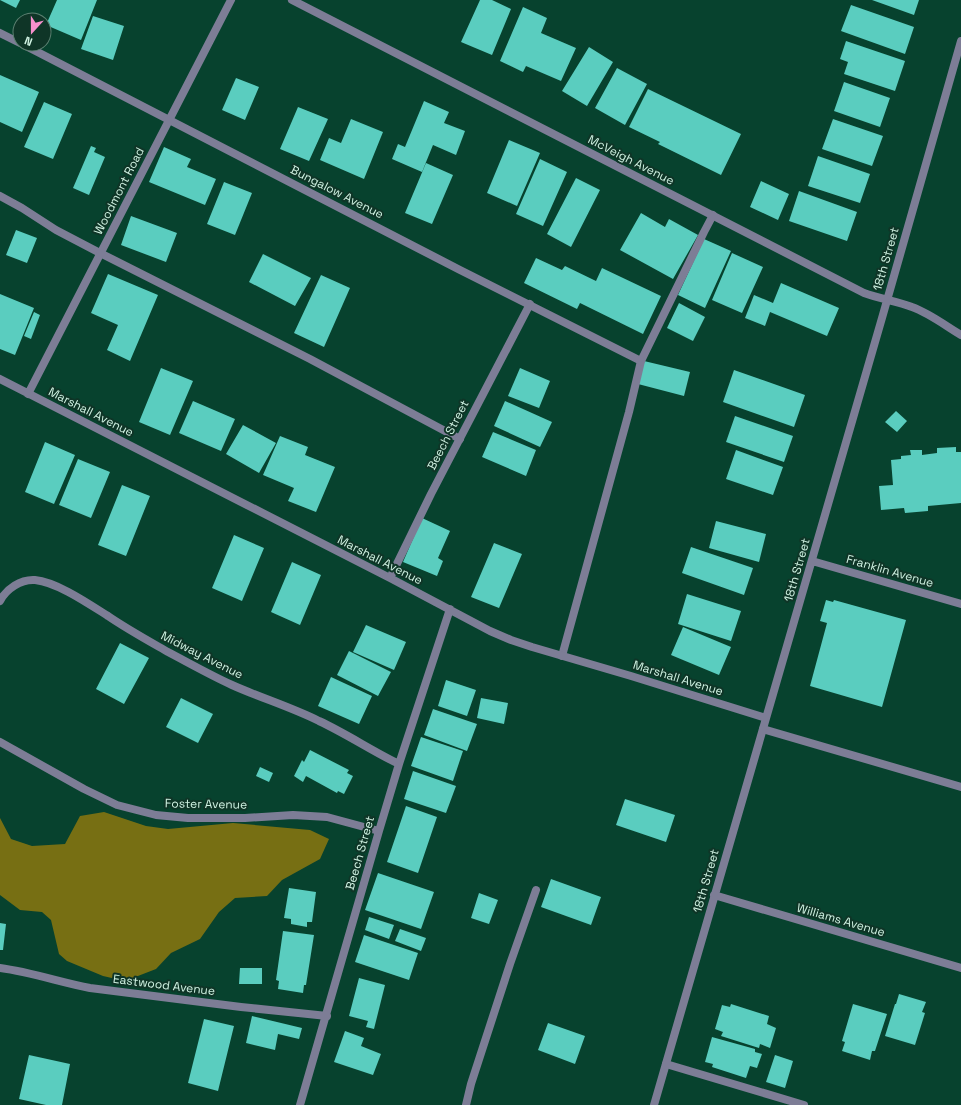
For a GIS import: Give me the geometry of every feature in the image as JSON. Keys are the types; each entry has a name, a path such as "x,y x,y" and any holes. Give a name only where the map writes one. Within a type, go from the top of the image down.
{"street":[{"name":"Woodmont Road","path":"28,394 231,0"},
{"name":"McVeigh Avenue","path":"292,0 864,293 913,307 961,335"},
{"name":"Bungalow Avenue","path":"0,33 12,39"},
{"name":"18th Street","path":"654,1105 961,41"},
{"name":"Bungalow Avenue","path":"38,52 460,270 641,361"},
{"path":"0,196 56,230 310,359 460,439"},
{"path":"562,656 641,361 713,215"},
{"name":"Beech Street","path":"390,578 530,304"},
{"name":"Marshall Avenue","path":"0,379 510,640 766,718"},
{"name":"Franklin Avenue","path":"812,561 961,604"},
{"name":"Midway Avenue","path":"0,601 11,588 21,582 34,580 52,585 80,598 133,632 202,670 233,685 321,721 399,764"},
{"name":"Beech Street","path":"300,1105 399,764 450,610"},
{"path":"763,729 961,787"},
{"name":"Foster Avenue","path":"0,742 84,789 117,805 156,815 188,818 245,818 293,815 327,817 379,831"},
{"path":"466,1105 471,1084 536,890"},
{"name":"Williams Avenue","path":"714,895 961,968"},
{"name":"Eastwood Avenue","path":"0,968 90,988 327,1016"},
{"path":"666,1064 804,1105"}],"shaded area":[{"path":"104,812 146,826 168,829 233,823 310,830 329,839 320,859 282,880 267,896 235,898 219,912 200,939 171,953 156,969 125,981 103,976 67,961 59,954 51,920 42,912 20,910 0,895 0,818 11,839 32,846 65,844 80,816"}],"building":[{"path":"0,0 20,0 16,8"},
{"path":"57,0 97,0 81,40 52,28 52,12"},
{"path":"480,0 492,0 511,9 492,55 461,42"},
{"path":"872,0 919,0 914,15"},
{"path":"851,5 914,27 905,54 841,31"},
{"path":"523,7 547,18 541,33 576,48 561,81 526,66 523,72 500,61"},
{"path":"93,16 124,26 113,60 81,49"},
{"path":"846,41 905,61 895,91 844,74 848,62 840,59"},
{"path":"589,47 613,62 587,106 562,91"},
{"path":"617,68 647,84 625,125 595,108"},
{"path":"0,75 39,92 22,132 0,122"},
{"path":"236,78 259,87 245,120 222,110"},
{"path":"844,82 890,98 880,127 834,111"},
{"path":"648,89 741,134 721,175 658,144 660,142 629,127"},
{"path":"424,101 449,112 444,123 465,131 456,155 433,145 422,172 392,159 398,144 405,147"},
{"path":"44,102 72,114 53,159 24,147"},
{"path":"298,107 328,119 309,161 280,149"},
{"path":"351,119 383,132 364,179 320,160 329,138 341,143"},
{"path":"833,119 883,136 872,166 822,149"},
{"path":"509,140 540,153 517,206 487,193"},
{"path":"91,146 96,148 94,152 105,157 89,195 73,188"},
{"path":"164,147 191,159 187,167 216,179 205,205 149,182"},
{"path":"818,156 870,174 860,203 808,186"},
{"path":"540,159 567,172 543,226 516,214"},
{"path":"426,163 453,175 432,224 405,213"},
{"path":"576,178 600,190 571,247 547,234"},
{"path":"761,181 789,194 778,220 750,207"},
{"path":"224,182 252,193 235,235 207,224"},
{"path":"799,191 857,212 847,241 789,221"},
{"path":"641,213 665,227 669,219 698,235 673,279 620,250"},
{"path":"131,216 177,233 166,262 121,245"},
{"path":"16,230 37,238 27,263 6,255"},
{"path":"704,239 731,251 705,308 678,295"},
{"path":"732,253 763,267 742,313 712,300"},
{"path":"263,254 311,278 295,306 249,282"},
{"path":"536,258 562,270 565,266 596,281 602,268 661,296 643,334 580,303 577,309 524,283"},
{"path":"108,274 158,295 130,361 107,350 118,325 91,313"},
{"path":"321,275 350,288 324,347 294,333"},
{"path":"781,283 839,308 827,336 770,312 765,326 745,318 754,295 773,303"},
{"path":"0,294 34,308 15,355 0,349"},
{"path":"679,303 705,317 693,341 667,328"},
{"path":"34,312 40,315 31,339 24,336"},
{"path":"644,361 690,372 684,396 638,384"},
{"path":"161,368 193,381 170,435 139,422"},
{"path":"520,368 550,381 539,408 508,396"},
{"path":"734,370 805,395 794,427 723,402"},
{"path":"193,401 235,419 221,451 179,433"},
{"path":"505,401 552,422 540,447 494,426"},
{"path":"896,411 907,421 897,432 885,422"},
{"path":"735,416 793,436 784,462 726,442"},
{"path":"243,425 276,443 259,473 226,454"},
{"path":"493,432 536,450 526,476 482,457"},
{"path":"280,436 308,447 305,455 335,467 316,512 288,501 294,488 263,475"},
{"path":"45,442 75,455 54,504 25,492"},
{"path":"956,447 956,452 961,452 961,503 928,506 928,511 905,513 904,508 881,510 879,486 893,485 891,460 901,459 901,456 911,455 910,450 922,450 922,455 937,453 937,448"},
{"path":"736,450 783,467 773,495 726,479"},
{"path":"78,459 110,472 91,518 59,505"},
{"path":"122,485 150,496 126,556 98,545"},
{"path":"422,518 450,531 438,558 443,561 437,576 403,562"},
{"path":"716,521 766,534 759,562 709,548"},
{"path":"234,535 264,548 242,601 212,588"},
{"path":"494,543 522,554 499,608 471,597"},
{"path":"691,547 753,568 744,595 682,573"},
{"path":"292,562 321,575 300,625 271,612"},
{"path":"687,594 741,611 731,641 678,624"},
{"path":"826,600 833,602 834,600 906,620 882,707 810,686 827,623 820,621"},
{"path":"366,625 406,642 394,670 353,652"},
{"path":"683,627 731,647 719,675 671,655"},
{"path":"120,643 149,658 124,704 96,689"},
{"path":"349,651 391,672 378,696 337,675"},
{"path":"331,677 372,696 359,724 318,706"},
{"path":"446,680 476,690 467,716 438,706"},
{"path":"181,698 213,714 198,743 166,727"},
{"path":"481,698 508,703 504,724 477,718"},
{"path":"433,709 477,724 467,751 424,735"},
{"path":"421,737 463,751 453,781 411,766"},
{"path":"310,750 349,770 347,773 353,776 344,794 338,791 337,793 306,776 303,782 294,776 302,760 304,762"},
{"path":"260,767 273,773 269,782 256,776"},
{"path":"413,771 456,786 446,813 404,799"},
{"path":"625,799 675,815 666,842 616,825"},
{"path":"406,806 437,817 418,873 387,862"},
{"path":"378,873 434,892 421,929 365,910"},
{"path":"551,879 601,897 591,925 541,907"},
{"path":"289,888 316,892 312,922 307,922 307,927 291,924 291,919 284,918"},
{"path":"479,893 498,900 489,924 471,918"},
{"path":"369,917 394,925 389,939 365,930"},
{"path":"0,923 6,924 3,950 0,950"},
{"path":"400,929 426,938 421,951 395,941"},
{"path":"283,931 314,935 306,985 304,985 303,993 278,989 279,981 276,980"},
{"path":"364,935 418,953 409,980 355,962"},
{"path":"240,968 262,968 262,984 239,984"},
{"path":"359,978 385,985 374,1029 366,1027 368,1021 349,1016"},
{"path":"899,994 926,1002 922,1012 925,1013 915,1045 885,1036"},
{"path":"731,1004 769,1016 767,1024 776,1028 770,1048 760,1044 759,1048 721,1036 723,1032 715,1029 722,1005 730,1007"},
{"path":"853,1004 887,1014 875,1051 872,1051 870,1060 842,1051 845,1042 842,1041"},
{"path":"252,1016 302,1028 299,1039 278,1034 275,1050 246,1043"},
{"path":"204,1019 234,1026 218,1091 188,1083"},
{"path":"548,1023 585,1036 575,1064 538,1050"},
{"path":"345,1031 364,1038 361,1046 381,1054 373,1075 334,1062"},
{"path":"712,1037 755,1049 755,1052 762,1054 757,1068 750,1066 746,1078 712,1067 713,1064 705,1062"},
{"path":"29,1055 70,1064 62,1105 46,1105 19,1099"},
{"path":"775,1055 793,1061 785,1088 766,1082"}]}
